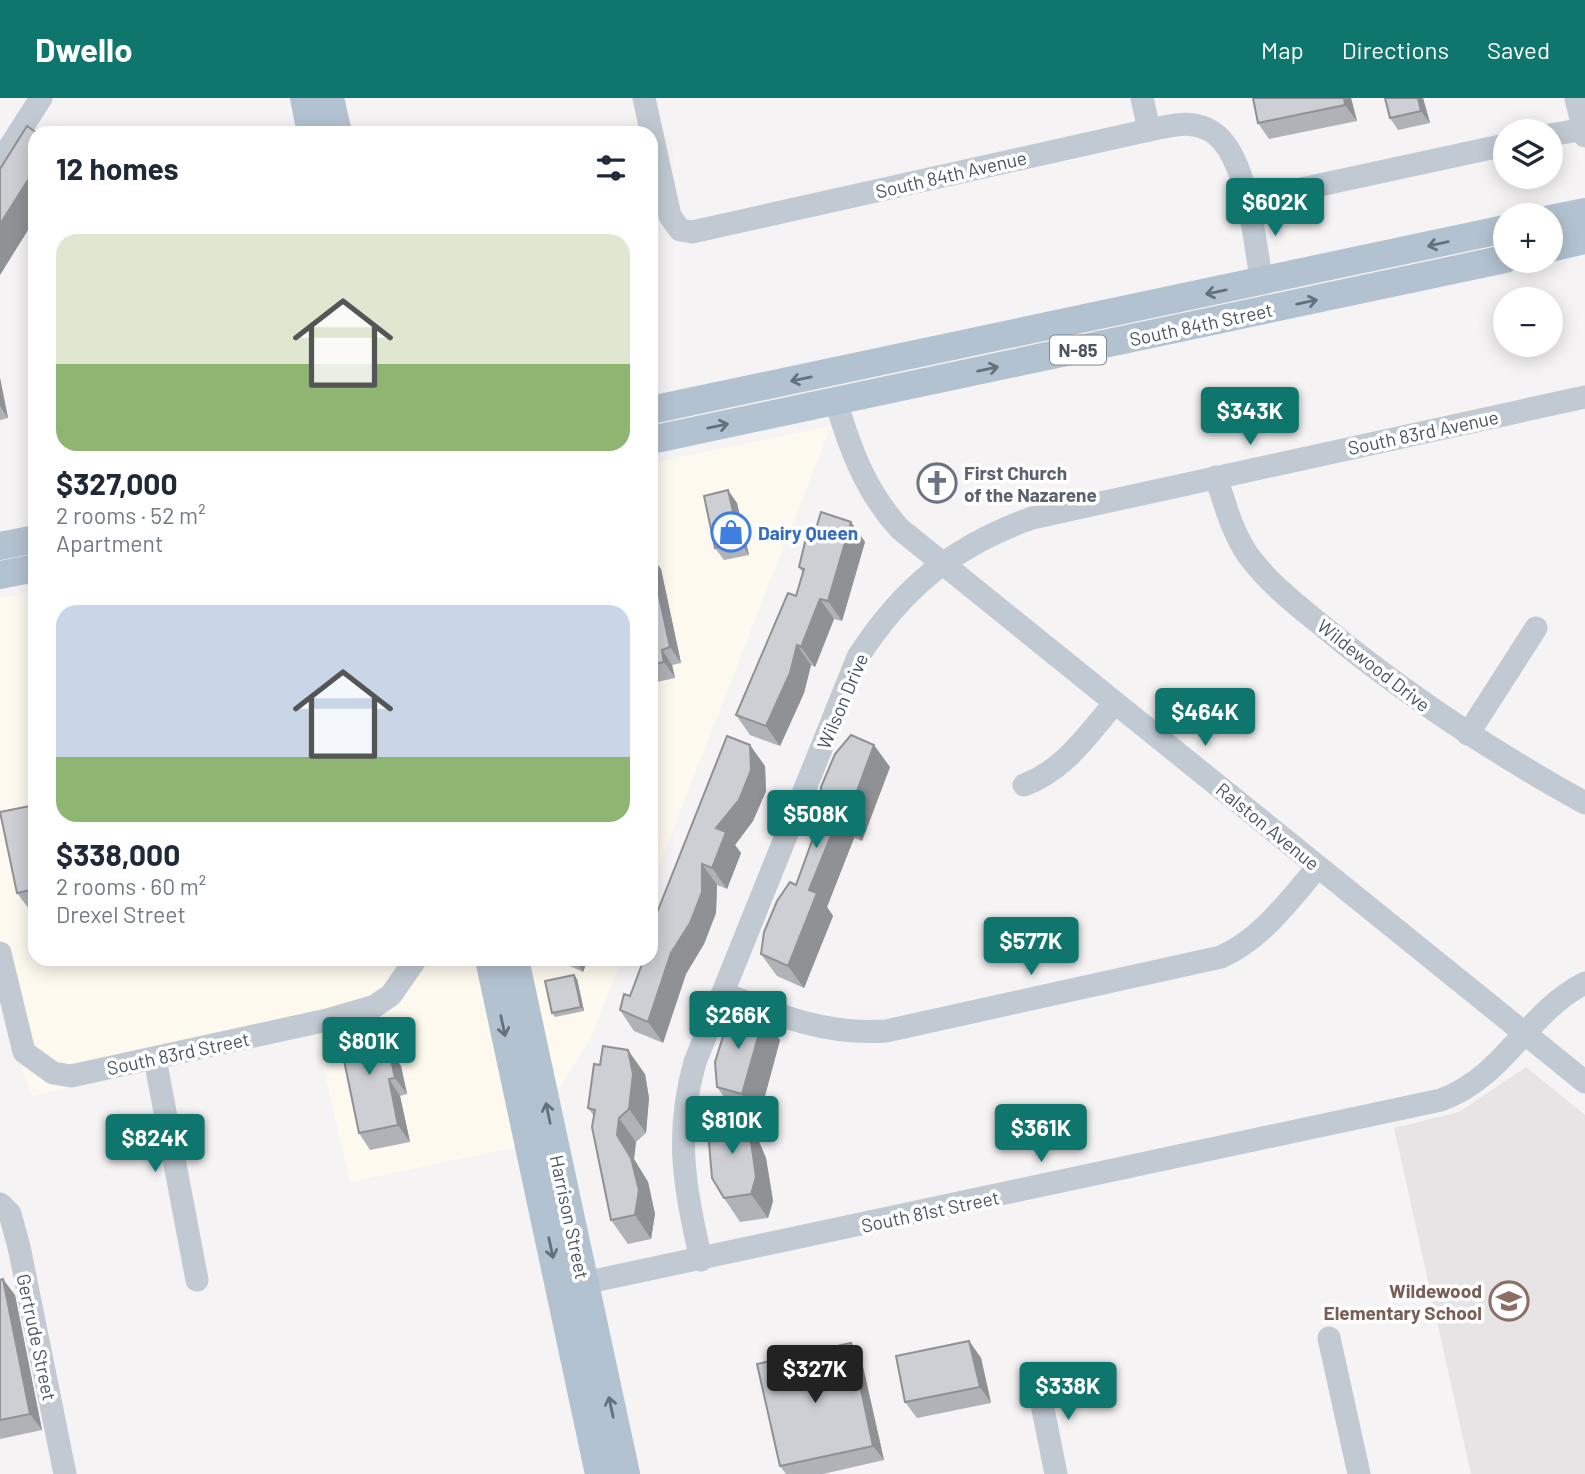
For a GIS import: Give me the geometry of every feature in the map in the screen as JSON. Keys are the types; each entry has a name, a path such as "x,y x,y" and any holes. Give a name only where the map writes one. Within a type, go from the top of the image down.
{"main road":[{"path":"304,98 310,126"},
{"path":"330,98 336,126"},
{"path":"1563,216 1585,212"},
{"name":"South 84th Street","path":"658,409 1262,283 1493,232"},
{"path":"1563,245 1585,240"},
{"name":"South 84th Street","path":"658,439 1493,262"},
{"path":"836,401 846,386 854,381 961,357 991,340"},
{"path":"0,546 28,540"},
{"path":"0,575 28,569"},
{"name":"Harrison Street","path":"491,966 572,1286 626,1474"},
{"name":"Harrison Street","path":"516,966 572,1286 599,1474"}],"street":[{"path":"0,162 41,98"},
{"name":"South 84th Avenue","path":"644,98 650,126"},
{"path":"1142,98 1149,130"},
{"path":"1563,134 1584,132 1576,98"},
{"name":"South 84th Avenue","path":"658,162 670,216 680,230 692,232 1185,124 1206,128 1220,136 1234,156 1246,201"},
{"path":"1262,283 1246,201 1493,148"},
{"name":"South 83rd Avenue","path":"942,564 968,546 1031,518 1585,397"},
{"name":"Ralston Avenue","path":"836,401 853,457 884,511 942,564 1585,1082"},
{"name":"Wildewood Drive","path":"1216,477 1235,532 1261,572 1357,654 1468,734 1585,803"},
{"name":"Wilson Drive","path":"701,1260 682,1165 683,1112 695,1062 858,657 904,595 942,564"},
{"path":"1468,734 1536,628"},
{"path":"1024,785 1045,778 1061,767 1115,703"},
{"path":"724,993 802,1024 831,1030 886,1031 1221,957 1265,929 1318,867"},
{"name":"South 83rd Street","path":"0,953 24,1052 53,1073 71,1076 327,1020 374,1006 391,995 411,966"},
{"name":"South 81st Street","path":"572,1286 1441,1100 1465,1089 1490,1072 1553,1003 1585,984"},
{"path":"155,1059 197,1280"},
{"name":"Gertrude Street","path":"0,1204 10,1214 19,1247 65,1474"},
{"path":"1329,1338 1359,1474"},
{"path":"1037,1379 1056,1474"}],"shaded area":[{"path":"831,426 658,868 658,462"},
{"path":"28,592 28,966 619,966 591,1038 522,1146 350,1182 315,1032 32,1096 0,1000 0,598"},
{"name":"Wildewood Elementary School","path":"1526,1067 1585,1115 1585,1474 1471,1474 1394,1128 1459,1112"}],"building":[{"path":"1253,98 1344,98 1345,105 1258,123"},
{"path":"1385,98 1418,98 1421,111 1390,118"},
{"path":"27,126 28,180 0,224 0,169"},
{"path":"728,490 740,542 715,548 704,496"},
{"path":"821,512 851,522 828,601 820,599 801,647 797,645 790,673 766,726 736,715 788,593 796,596 804,569 799,567 808,530 815,532"},
{"path":"658,591 670,647 662,650 664,662 658,663"},
{"path":"851,735 874,745 847,818 839,816 809,890 817,893 788,966 761,954 764,932 777,901 790,882 796,885 821,816 821,787 835,754"},
{"path":"727,736 750,745 751,770 739,800 716,828 726,832 712,868 702,864 702,892 690,923 671,953 648,1022 620,1010 624,994 630,996 641,966 658,966 658,910"},
{"path":"28,806 28,891 17,893 0,812"},
{"path":"574,975 581,1007 552,1013 545,981"},
{"path":"740,1009 764,1016 742,1094 717,1087 715,1062 725,1030"},
{"path":"379,1022 385,1051 389,1050 395,1078 389,1079 398,1125 359,1133 338,1031"},
{"path":"603,1046 628,1050 633,1074 629,1109 619,1118 617,1135 631,1158 639,1190 635,1215 611,1220 592,1127 595,1110 588,1108 594,1064 600,1065"},
{"path":"740,1113 750,1134 756,1177 751,1194 724,1198 712,1178 709,1143 714,1118"},
{"path":"3,1279 30,1414 0,1420 0,1280"},
{"path":"969,1341 980,1387 905,1402 896,1356"},
{"path":"851,1343 873,1446 780,1466 757,1364"}],"place":[{"name":"First Church of the Nazarene","path":"937,483"},
{"name":"Dairy Queen","path":"731,532"},
{"name":"Wildewood Elementary School","path":"1509,1301"}]}
